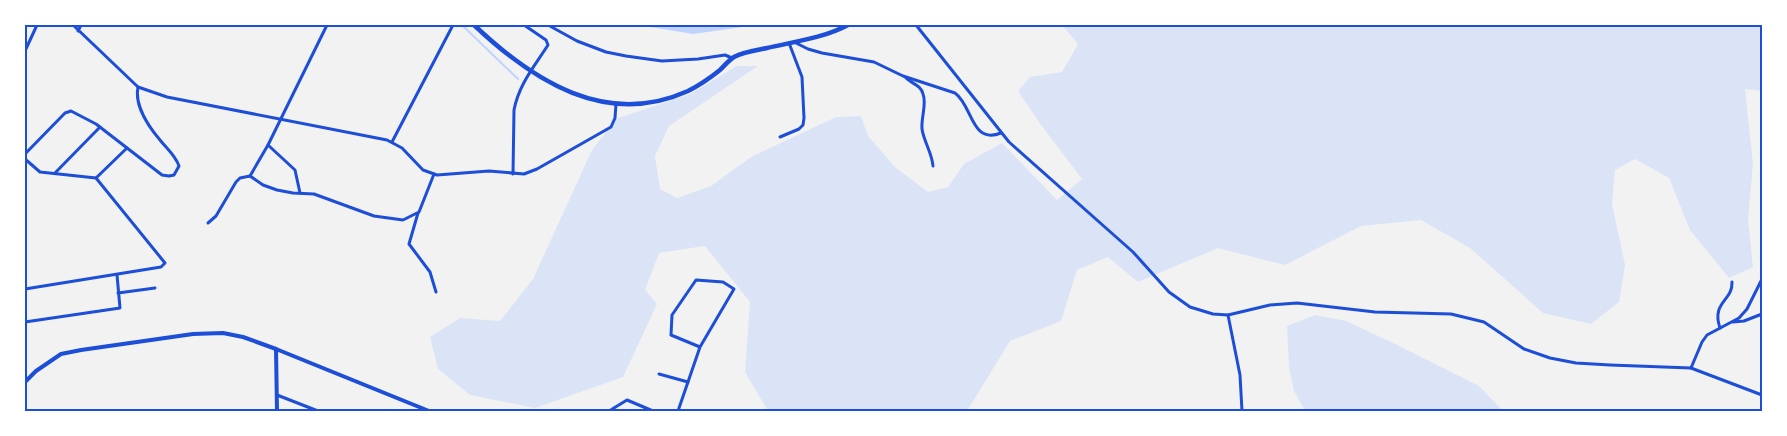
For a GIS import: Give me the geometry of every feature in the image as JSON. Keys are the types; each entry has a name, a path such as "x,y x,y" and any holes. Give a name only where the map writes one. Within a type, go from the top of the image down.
{"main road":[{"path":"474,25 530,72 560,89 594,100 616,104 640,104 667,100 706,81 732,59 753,51 819,35 848,25"}],"street":[{"path":"25,51 37,25"},
{"path":"73,25 138,87 167,98 382,139 402,148 423,170 434,174 453,175 489,171 524,174 537,169 611,127 615,118 616,104"},
{"path":"78,31 81,25"},
{"path":"250,176 268,145 327,25"},
{"path":"392,142 453,25"},
{"path":"513,174 514,110 520,88 548,45 546,40 524,25"},
{"path":"548,25 577,41 606,52 626,56 662,61 725,55 732,59"},
{"path":"916,25 1002,133 1028,160 1133,252 1176,298 1190,307 1213,314 1228,315 1270,305 1297,302 1375,312 1451,314 1484,322 1524,349 1550,358 1576,363 1691,368 1762,396"},
{"path":"791,42 822,53 874,62 906,78 955,93 961,97 969,115 981,132 990,136 1002,133"},
{"path":"780,137 799,129 803,125 804,118 802,78 791,42"},
{"path":"906,78 923,92 922,131 933,160 933,166"},
{"path":"25,154 65,113 71,111 100,127 162,175 169,176 177,171 176,159 152,131 136,96 138,87"},
{"path":"55,174 100,127"},
{"path":"268,145 296,170 300,193"},
{"path":"96,178 127,148"},
{"path":"25,160 40,172 96,178 166,263 161,267 25,289"},
{"path":"434,174 418,212 409,244 430,272 436,292"},
{"path":"208,223 216,216 236,182 240,178 250,176 263,185 277,190 314,194 374,216 403,220 418,212"},
{"path":"25,322 120,308 117,275"},
{"path":"1691,368 1707,335 1739,318 1747,308 1762,279"},
{"path":"678,411 700,347 734,289 723,282 696,280 672,315 671,335 700,347"},
{"path":"1720,328 1718,311 1732,290 1732,282"},
{"path":"118,293 155,288"},
{"path":"1733,322 1744,321 1762,314"},
{"path":"1228,315 1240,375 1242,411"},
{"path":"25,382 36,371 61,354 193,334 223,333 232,334 276,350 422,410 429,411"},
{"path":"276,350 277,411"},
{"path":"659,374 688,382"},
{"path":"277,395 318,411"},
{"path":"609,411 627,400 653,411"}],"shaded area":[{"path":"1062,25 1762,25 1762,91 1745,89 1753,164 1748,220 1753,267 1729,278 1690,230 1669,178 1635,159 1615,170 1612,204 1625,265 1619,302 1591,324 1543,313 1470,248 1421,220 1361,226 1285,265 1218,248 1138,282 1108,257 1077,270 1061,321 1010,341 967,411 768,411 745,372 750,302 705,246 659,253 645,290 657,304 623,377 535,408 470,395 438,369 430,337 460,318 500,321 533,279 592,150 616,119 690,94 737,66 758,66 669,126 655,156 660,189 677,198 711,186 751,157 836,117 861,116 868,136 895,167 928,192 948,187 964,164 1002,143 1057,200 1082,179 1018,91 1030,77 1062,72 1078,44"},
{"path":"1315,315 1346,321 1479,386 1503,411 1305,411 1294,391 1289,367 1287,326"}],"water":[{"path":"638,25 757,25 693,34"}],"waterway":[{"path":"462,25 518,79"}]}
